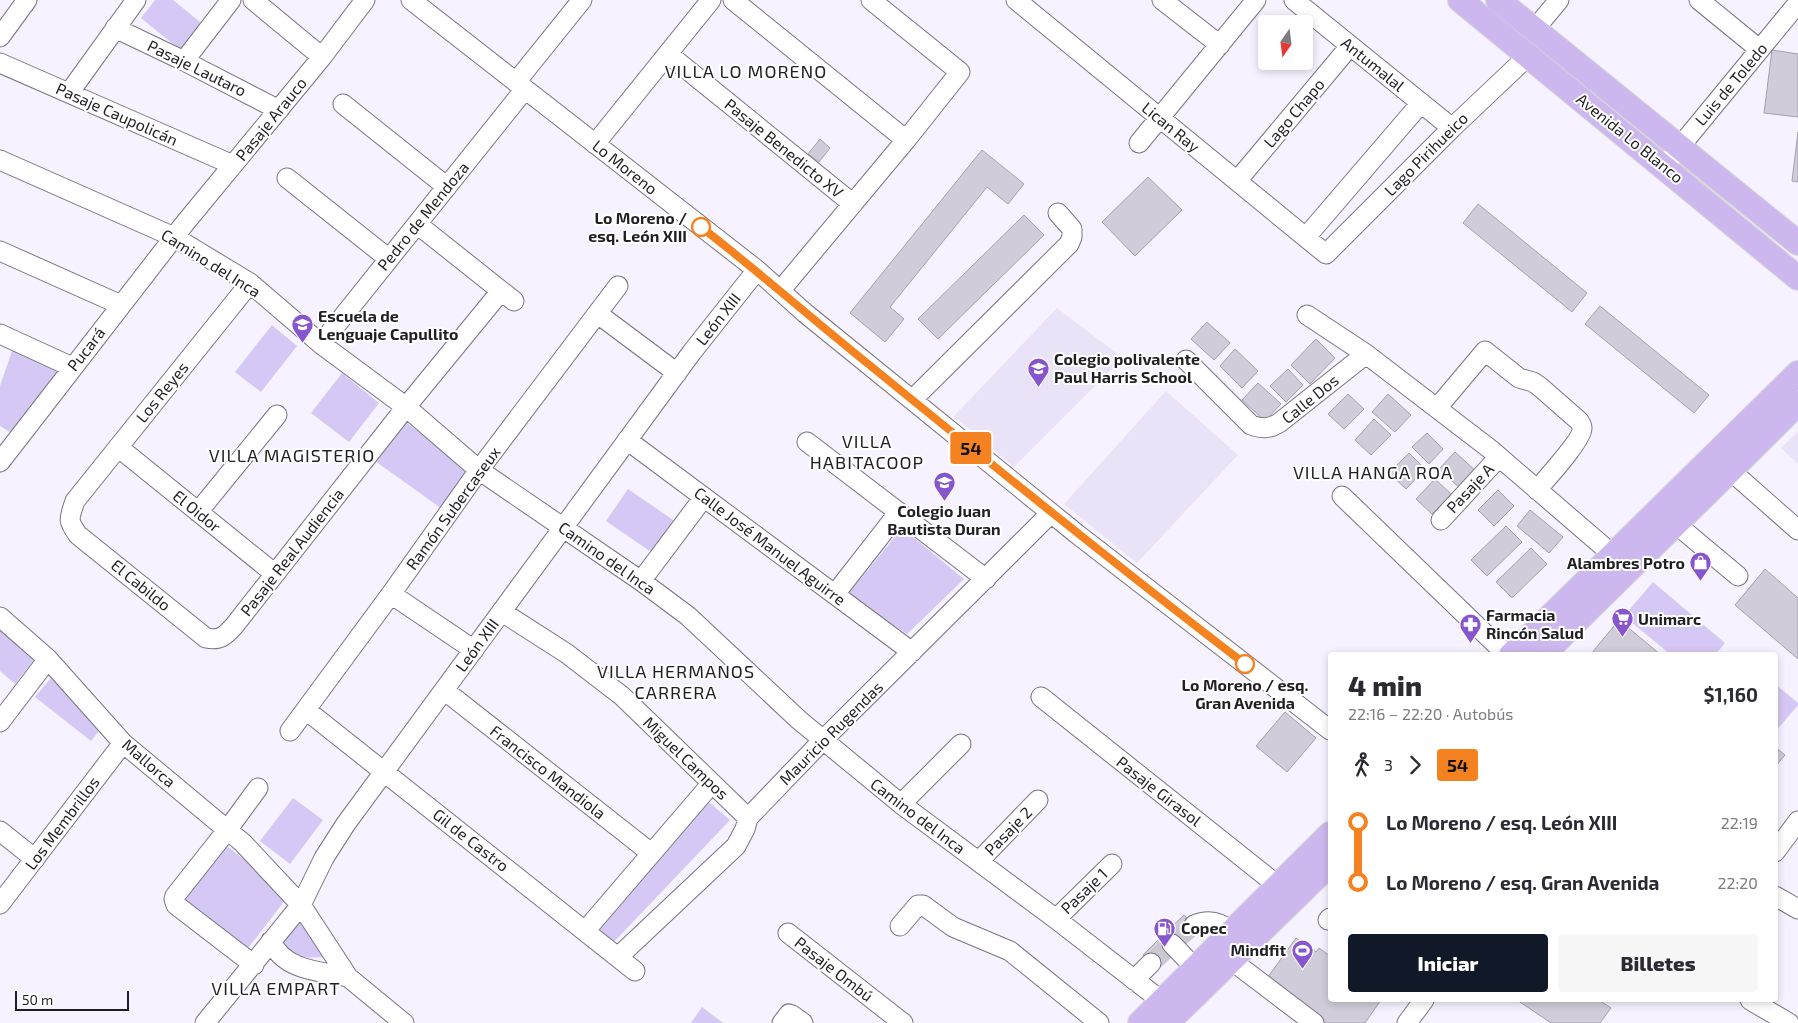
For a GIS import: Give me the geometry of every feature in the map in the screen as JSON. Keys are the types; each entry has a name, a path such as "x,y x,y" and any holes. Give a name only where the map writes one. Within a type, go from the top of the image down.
{"main road":[{"name":"Avenida Lo Blanco","path":"1460,0 1798,278"},
{"name":"Avenida Lo Blanco","path":"1498,0 1798,243"},
{"path":"1545,652 1798,373"},
{"path":"1514,652 1612,554 1731,471 1798,403"},
{"path":"1168,1013 1195,968 1328,836"},
{"path":"1140,1023 1168,1013 1231,960 1328,866"}],"street":[{"path":"3,26 27,0"},
{"path":"69,94 136,0"},
{"path":"184,61 231,0"},
{"path":"252,0 322,57"},
{"name":"Pasaje Arauco","path":"174,237 322,57 365,0"},
{"name":"Lo Moreno","path":"411,0 756,270 1051,513 1328,728"},
{"name":"Pedro de Mendoza","path":"321,344 447,187 582,0"},
{"path":"595,144 711,0"},
{"path":"733,0 906,140"},
{"path":"780,291 960,72 871,0"},
{"name":"Lican Ray","path":"1016,0 1326,254"},
{"path":"1162,0 1220,45"},
{"path":"1139,143 1256,0"},
{"name":"Antumalal","path":"1294,0 1452,128"},
{"path":"1534,30 1558,0"},
{"path":"1699,0 1759,50"},
{"name":"Luis de Toledo","path":"1664,166 1798,3"},
{"name":"Pasaje Lautaro","path":"115,28 279,110"},
{"name":"Lago Chapo","path":"1237,181 1350,46"},
{"name":"Pasaje Benedicto XV","path":"668,54 853,204"},
{"name":"Lago Pirihueico","path":"1326,254 1452,128 1528,56"},
{"name":"Pasaje Caupolicán","path":"0,64 233,165"},
{"path":"1306,237 1421,103"},
{"path":"343,104 447,187"},
{"name":"Camino del Inca","path":"0,160 174,237 250,283 321,344 406,407 479,470 641,581 688,616 775,699 823,740 901,804 1056,919 1134,980 1168,1013"},
{"path":"287,178 389,259"},
{"path":"912,400 1069,244 1072,237 1072,228 1058,213"},
{"name":"Pasaje Real Audiencia","path":"234,626 406,407 507,296 417,224"},
{"name":"Pucará","path":"0,462 7,439 72,367 174,237"},
{"path":"0,251 121,304"},
{"name":"León XIII","path":"205,1023 301,905 334,841 627,440 756,270"},
{"name":"Los Reyes","path":"74,501 250,283"},
{"name":"Ramón Subercaseux","path":"290,731 479,470 618,286"},
{"path":"598,314 677,373"},
{"path":"1307,315 1366,354 1437,408 1499,457 1612,554"},
{"path":"0,334 72,367"},
{"path":"1437,408 1485,351 1519,378 1539,386 1579,420 1582,428 1581,435 1575,444 1537,490"},
{"name":"Calle Dos","path":"1186,360 1251,425 1260,428 1271,428 1366,354"},
{"path":"198,512 277,415"},
{"name":"Calle José Manuel Aguirre","path":"627,440 912,652"},
{"path":"807,442 986,579"},
{"name":"El Oidor","path":"118,447 275,574"},
{"name":"Pasaje A","path":"1441,520 1499,457"},
{"path":"1731,471 1798,530"},
{"path":"1342,496 1504,652"},
{"path":"641,581 704,497"},
{"name":"El Cabildo","path":"74,501 70,524 78,535 206,638 216,640 225,636 234,626"},
{"path":"835,594 899,512"},
{"name":"Mauricio Rugendas","path":"618,957 736,846 748,818 823,740 1051,513"},
{"path":"1667,516 1738,576"},
{"path":"391,594 474,650"},
{"name":"Miguel Campos","path":"502,612 566,653 622,696 748,818"},
{"name":"Mallorca","path":"0,617 48,659 124,743 243,843 301,905 348,977"},
{"path":"0,722 48,659"},
{"name":"Francisco Mandiola","path":"444,690 651,853"},
{"name":"Pasaje Girasol","path":"1041,697 1277,885"},
{"name":"Gil de Castro","path":"306,710 636,970"},
{"name":"Los Membrillos","path":"0,904 124,743"},
{"path":"901,804 961,744"},
{"path":"585,931 712,783"},
{"path":"254,965 175,902 175,896 258,788"},
{"name":"Pasaje 2","path":"979,861 1038,800"},
{"path":"1778,848 1798,821"},
{"path":"0,832 35,858"},
{"name":"Pasaje 1","path":"1056,919 1112,864"},
{"path":"1778,898 1798,909"},
{"path":"900,926 918,905 923,905 953,927 1010,951 1099,1023"},
{"path":"1194,925 1207,921 1214,922 1231,932"},
{"name":"Pasaje Ombú","path":"788,932 903,1023"},
{"path":"271,941 281,957 290,962 302,967 348,977 404,1023"},
{"path":"1172,944 1195,968"},
{"path":"1231,960 1314,1023"},
{"path":"1134,980 1151,963"},
{"path":"1407,1023 1423,1002"},
{"path":"1753,1002 1789,1023"},
{"path":"782,1023 788,1014 803,1023"}],"shaded area":[{"path":"155,0 173,0 205,26 184,53 141,18"},
{"name":"Colegio polivalente Paul Harris School","path":"1057,308 1123,358 1014,467 954,416"},
{"path":"272,325 297,346 261,392 235,372"},
{"path":"13,348 62,371 13,434 0,426 0,386"},
{"path":"342,373 379,403 349,442 311,413"},
{"path":"1166,391 1238,455 1137,563 1064,504"},
{"path":"404,421 473,472 445,511 375,461"},
{"path":"1798,431 1798,464 1781,448"},
{"path":"628,489 676,522 654,554 606,521"},
{"path":"902,528 964,579 907,634 848,594"},
{"path":"1653,582 1725,643 1718,652 1667,652 1624,616"},
{"path":"0,627 37,656 15,684 0,671"},
{"path":"51,678 106,722 91,741 35,697"},
{"path":"1778,686 1798,705 1778,728"},
{"path":"293,798 323,820 290,864 260,841"},
{"path":"704,798 730,820 612,944 594,929"},
{"path":"227,846 289,895 242,956 179,907"},
{"path":"305,917 326,957 312,958 296,955 280,944"},
{"path":"702,1007 723,1023 691,1023"}],"building":[{"path":"1772,50 1798,54 1798,117 1764,113"},
{"path":"1798,132 1798,182 1792,181"},
{"path":"820,139 830,148 819,162 808,154"},
{"path":"982,150 1024,184 1008,204 987,187 890,307 904,319 885,342 850,313"},
{"path":"1148,177 1182,210 1135,256 1102,222"},
{"path":"1478,204 1587,293 1572,312 1463,223"},
{"path":"1024,215 1044,235 938,339 918,319"},
{"path":"1600,306 1709,395 1694,413 1585,324"},
{"path":"1207,322 1230,343 1214,360 1191,339"},
{"path":"1316,339 1335,358 1310,384 1291,365"},
{"path":"1235,349 1258,371 1242,388 1220,366"},
{"path":"1288,369 1303,385 1286,402 1270,386"},
{"path":"1258,383 1281,404 1265,421 1242,400"},
{"path":"1348,394 1364,409 1344,429 1328,414"},
{"path":"1388,394 1411,415 1395,432 1372,412"},
{"path":"1374,419 1391,435 1371,455 1355,440"},
{"path":"1427,433 1443,449 1429,464 1412,447"},
{"path":"1455,452 1478,473 1462,490 1439,469"},
{"path":"1409,453 1425,469 1406,489 1389,473"},
{"path":"1435,479 1452,495 1432,514 1416,499"},
{"path":"1498,490 1514,506 1494,526 1478,510"},
{"path":"1530,510 1563,537 1549,553 1517,526"},
{"path":"1506,526 1522,542 1487,576 1471,560"},
{"path":"1531,548 1547,564 1512,598 1496,582"},
{"path":"1765,569 1798,598 1798,659 1735,605"},
{"name":"Unimarc","path":"1619,620 1657,652 1592,652"},
{"path":"1285,712 1316,738 1287,772 1256,746"},
{"path":"1778,749 1785,755 1778,763"},
{"path":"1184,915 1198,930 1180,947 1166,932"},
{"path":"1160,938 1175,953 1157,970 1143,955"},
{"name":"Mindfit","path":"1296,938 1316,952 1319,948 1328,955 1328,1002 1380,1002 1365,1023 1324,1023 1265,981"},
{"path":"1520,1002 1602,1002 1611,1008 1600,1023 1551,1023"}],"tunnel":[{"path":"1175,941 1194,925"},
{"path":"1151,963 1169,947"}],"bus line":[{"name":"54","path":"701,227 756,270 805,313 1051,513 1245,664"}],"place":[{"name":"Lo Moreno / esq. León XIII","path":"701,227"},
{"name":"Escuela de Lenguaje Capullito","path":"302,344"},
{"name":"Colegio polivalente Paul Harris School","path":"1038,387"},
{"name":"Colegio Juan Bautista Duran","path":"944,501"},
{"name":"Alambres Potro","path":"1701,582"},
{"name":"Unimarc","path":"1622,638"},
{"name":"Farmacia Rincón Salud","path":"1470,643"},
{"name":"Lo Moreno / esq. Gran Avenida","path":"1245,664"},
{"name":"Copec","path":"1165,947"},
{"name":"Mindfit","path":"1302,969"}],"district":[{"name":"VILLA LO MORENO","path":"746,72"},
{"name":"VILLA HABITACOOP","path":"867,452"},
{"name":"VILLA MAGISTERIO","path":"292,456"},
{"name":"VILLA HANGA ROA","path":"1373,473"},
{"name":"VILLA HERMANOS CARRERA","path":"676,682"},
{"name":"VILLA EMPART","path":"276,989"}]}
